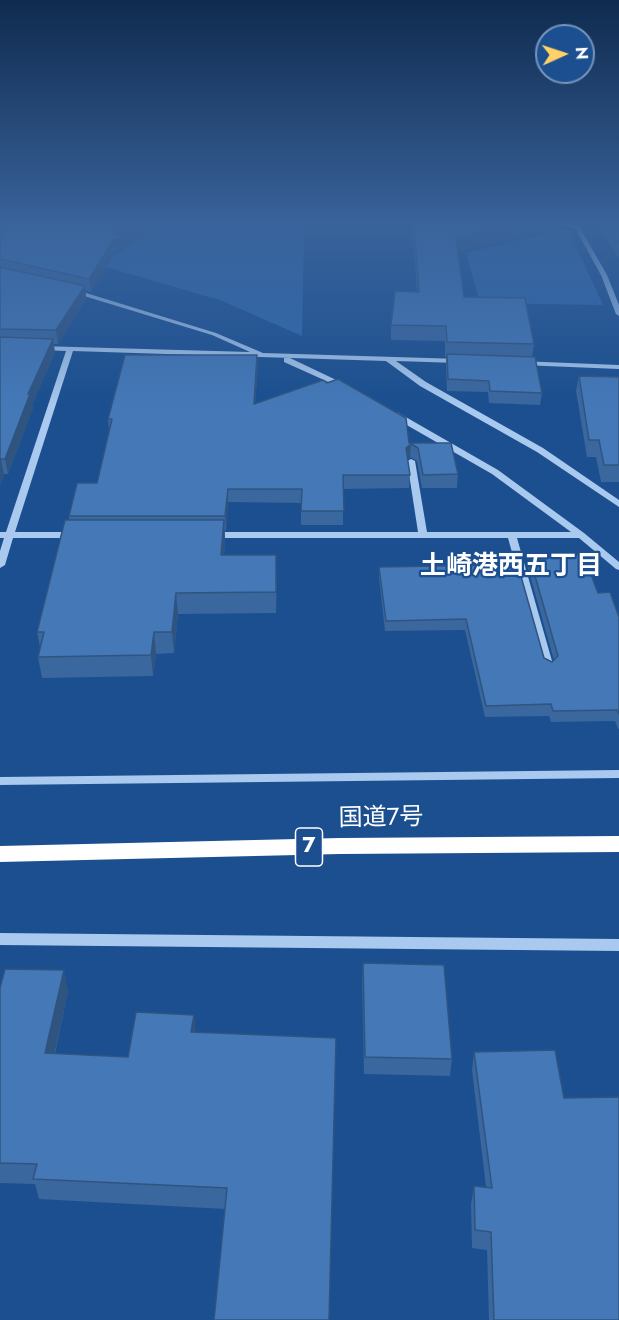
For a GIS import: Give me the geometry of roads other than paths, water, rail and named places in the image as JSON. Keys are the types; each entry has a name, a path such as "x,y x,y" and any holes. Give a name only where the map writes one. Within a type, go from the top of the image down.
{"highway":[{"name":"国道7号","path":"0,854 340,846 619,844"}],"street":[{"path":"607,284 619,314"},
{"path":"64,289 214,334 267,356"},
{"path":"35,348 471,362"},
{"path":"0,565 5,535 70,349"},
{"path":"282,357 352,390"},
{"path":"388,359 423,384 540,450 619,504"},
{"path":"518,363 619,367"},
{"path":"389,411 495,471 581,535 619,567"},
{"path":"411,461 423,535"},
{"path":"5,535 81,535"},
{"path":"199,535 581,535"},
{"path":"512,535 549,668"},
{"path":"0,781 619,774"},
{"path":"0,939 619,945"}],"district":[{"name":"土崎港西五丁目","path":"511,568"}]}
